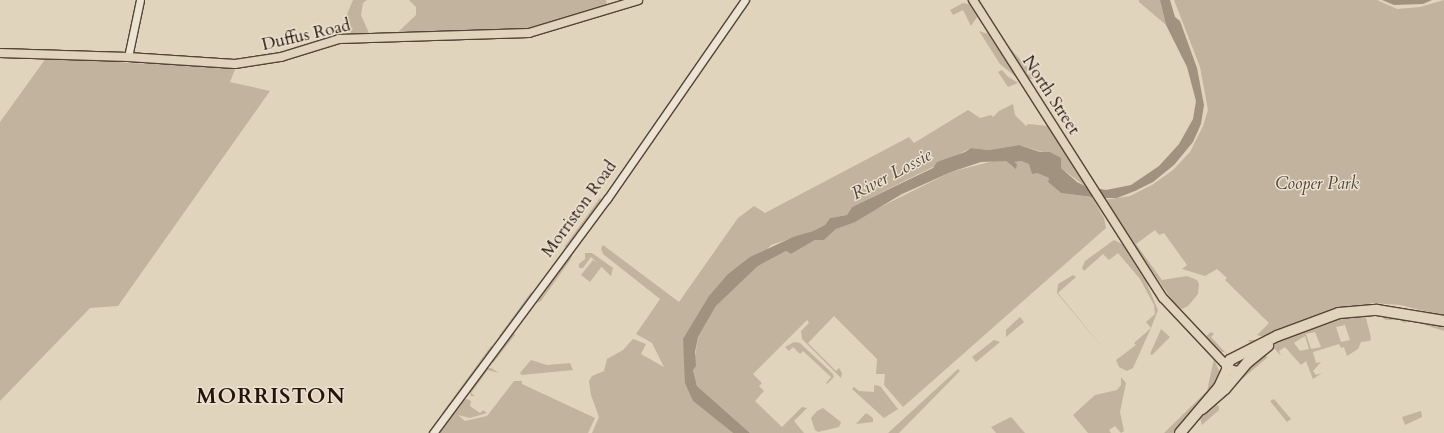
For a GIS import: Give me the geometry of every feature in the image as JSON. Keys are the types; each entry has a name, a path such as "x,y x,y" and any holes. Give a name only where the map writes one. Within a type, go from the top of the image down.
{"highway":[{"path":"1180,433 1202,409 1219,387 1231,363 1295,329 1327,316 1366,310 1400,312 1444,321"},
{"path":"1202,409 1225,389 1240,370 1263,349 1295,329"},
{"path":"1231,363 1233,373 1240,370"}],"main road":[{"name":"Duffus Road","path":"0,53 128,57 235,64 282,58 339,39 529,33 638,0"},
{"name":"North Street","path":"973,0 1163,298 1211,350 1231,363"}],"street":[{"path":"128,57 140,0"},
{"name":"Morriston Road","path":"433,433 611,192 745,0"}],"green space":[{"path":"353,0 367,0 363,3 361,15 369,33 351,33 346,17"},
{"path":"409,0 606,0 608,9 537,32 395,35 416,15 416,7"},
{"path":"1139,0 1160,0 1166,25 1139,2"},
{"name":"Cooper Park","path":"1174,0 1377,0 1397,9 1420,7 1444,0 1444,316 1400,305 1373,303 1350,308 1265,337 1257,335 1269,323 1225,280 1227,278 1217,269 1205,276 1182,269 1187,265 1164,233 1159,235 1155,230 1136,244 1162,280 1187,276 1197,280 1199,284 1198,294 1188,306 1182,309 1176,306 1104,200 1130,196 1152,185 1173,170 1190,152 1203,126 1208,110 1200,67"},
{"path":"963,3 969,4 977,17 971,26 963,10 953,15 950,10"},
{"path":"979,31 988,34 1016,77 1000,64"},
{"path":"1009,47 1027,67 1027,74 1036,76 1035,79 1028,79 1008,49"},
{"path":"49,54 127,63 236,67 230,82 270,91 118,306 90,308 0,401 0,122"},
{"path":"1002,70 1007,76 1018,83 1008,87 998,72"},
{"path":"1013,104 1015,115 1026,126 1028,124 1048,126 1085,186 1061,168 1061,158 1046,153 1019,145 989,150 971,148 852,207 847,215 830,218 825,225 813,231 771,245 683,340 693,401 733,433 592,433 599,417 591,395 589,381 592,376 604,371 607,359 623,350 633,339 646,344 641,354 664,367 652,343 636,334 660,299 603,254 601,248 603,245 679,302 738,218 754,206 765,213 909,137 914,143 968,110 980,118 991,115 993,117 999,111"},
{"path":"997,160 1006,161 1012,166 1014,162 1021,161 1029,164 1037,173 1049,178 1048,182 1061,193 1092,197 1104,218 1106,228 903,407 884,385 885,374 876,374 877,359 834,316 808,343 836,371 839,368 842,373 841,378 802,339 801,331 809,323 807,320 753,374 762,383 759,386 764,391 755,401 782,427 802,407 807,408 794,421 804,433 750,433 697,386 693,370 698,337 716,306 758,266 786,251 791,254 815,240 824,240 836,229 951,172"},
{"path":"600,198 602,200 565,248 565,246"},
{"path":"1114,240 1122,244 1146,282 1158,310 1151,328 1146,322 1155,314 1154,305 1140,279 1118,253 1109,260 1103,254 1084,271 1082,268 1085,261"},
{"path":"574,249 571,259 541,301 537,303"},
{"path":"585,253 592,253 613,268 611,276 591,257 583,268 579,268 579,264 585,259"},
{"path":"593,260 602,266 590,282 581,275"},
{"path":"1073,275 1076,277 1058,293 1107,353 1057,293 1058,284"},
{"path":"531,292 533,294 499,337 499,336"},
{"path":"1365,314 1371,338 1370,341 1361,342 1358,349 1347,356 1344,347 1341,348 1339,344 1313,352 1316,363 1321,362 1313,371 1316,375 1322,373 1313,379 1306,361 1301,365 1285,347 1279,351 1281,356 1274,348 1274,345 1284,338 1328,319","holes":["1345,325 1350,340 1341,342 1336,327","1315,332 1321,347 1311,349 1306,334","1305,336 1309,349 1300,351 1294,343"]},
{"path":"1377,314 1444,324 1444,331 1409,320 1405,323 1399,320 1386,320"},
{"path":"1020,317 1024,322 1006,337 1006,330"},
{"path":"1151,328 1133,368 1127,371 1119,367 1116,360 1136,345 1134,343"},
{"path":"1161,329 1170,337 1152,355 1150,354"},
{"path":"513,332 515,335 493,363 492,359"},
{"path":"1211,332 1214,334 1211,337 1225,352 1222,352 1205,337"},
{"path":"994,340 1000,342 976,362 972,357"},
{"path":"1248,340 1260,340 1241,350 1250,342"},
{"path":"794,342 800,343 833,374 834,377 827,384 826,383 831,377 803,351 800,354 793,347 789,351 785,347"},
{"path":"491,346 493,347 442,414 442,413"},
{"path":"1263,355 1268,357 1228,391 1234,381"},
{"path":"1214,359 1220,373 1216,385 1175,433 1164,433 1207,391"},
{"path":"531,360 547,365 570,363 573,370 522,375 520,373"},
{"path":"486,368 491,368 499,373 488,370 471,393 475,396 471,396 469,390"},
{"path":"958,369 960,371 899,433 888,433"},
{"path":"1121,377 1126,383 1120,412 1124,431 1121,433 1115,426 1109,430 1111,433 1088,433 1073,415 1095,395 1117,390 1121,385"},
{"path":"514,381 522,381 522,384 595,418 588,433 438,433 462,400 467,399 471,401 470,406 480,413 483,410 487,413 470,418 458,415 465,421 487,416"},
{"path":"874,385 880,386 898,409 884,418 852,389 854,387 859,391 874,392"},
{"path":"1274,399 1291,419 1287,422 1270,401"},
{"path":"1215,405 1219,406 1219,410 1202,425 1200,418"},
{"path":"823,408 841,422 839,427 818,432 815,430 811,418 817,411"},
{"path":"1421,411 1422,417 1405,425 1402,417"},
{"path":"866,413 873,418 873,422 856,424"},
{"path":"1011,417 1025,433 996,433 991,427"}],"shaded area":[{"path":"1160,0 1170,0 1175,17 1180,21 1197,68 1204,105 1201,124 1193,142 1174,165 1153,182 1117,198 1100,198 1061,193 1048,182 1049,178 1037,173 1032,174 1029,164 1021,161 1014,162 1017,164 1016,169 1006,161 981,162 951,172 902,194 855,222 836,229 824,240 815,240 791,254 786,251 758,266 716,306 698,337 695,352 696,366 693,370 697,386 750,433 733,433 693,401 685,383 683,339 709,296 728,274 750,257 793,237 813,231 825,225 830,218 847,215 852,207 933,168 937,162 965,152 971,148 989,150 1019,145 1040,152 1050,152 1061,158 1061,168 1077,182 1085,186 1106,190 1131,185 1159,166 1179,144 1193,119 1196,101 1187,67 1166,25"},
{"path":"1382,0 1432,0 1423,4 1394,5"}],"district":[{"name":"MORRISTON","path":"271,397"}],"water label":[{"name":"River Lossie","path":"892,175"}]}
